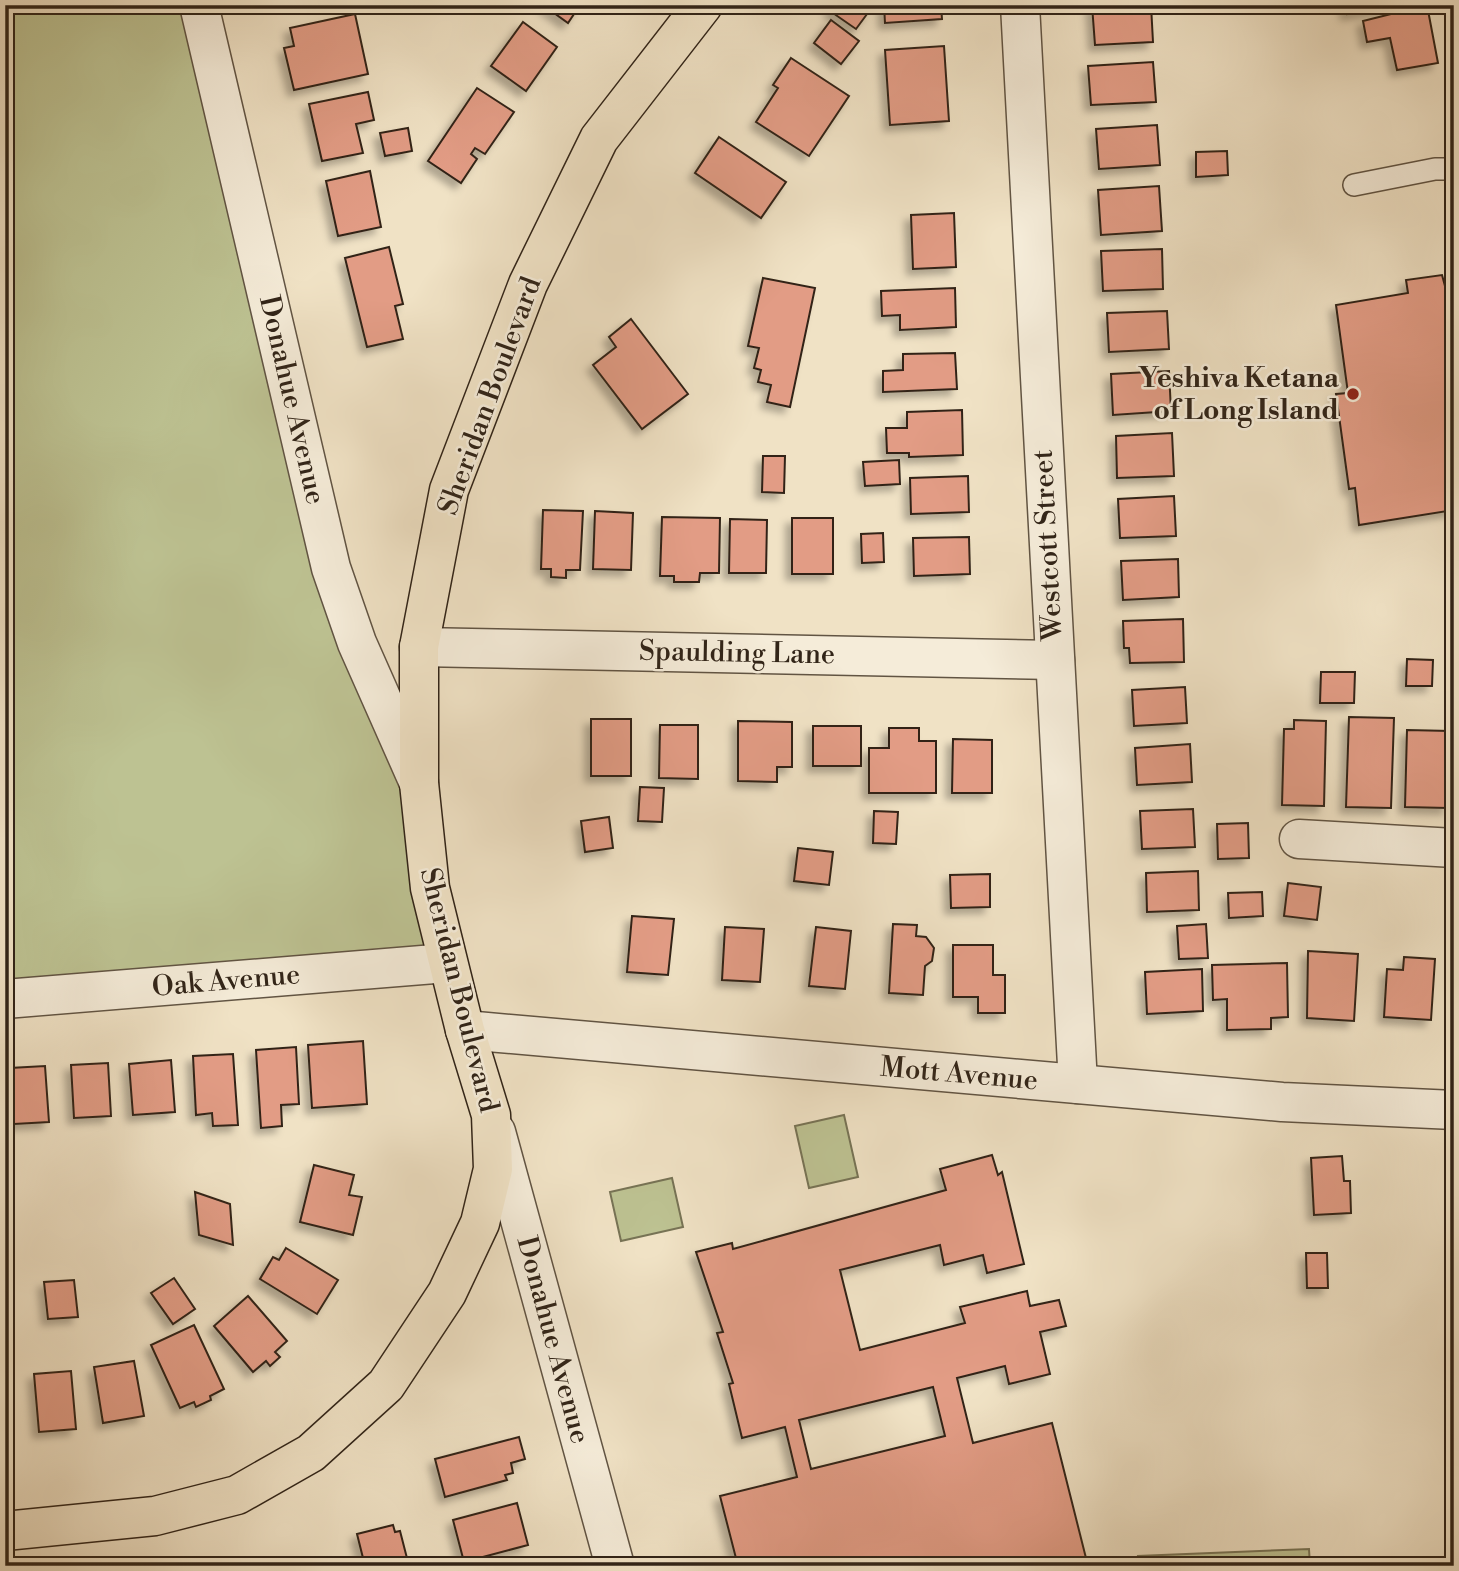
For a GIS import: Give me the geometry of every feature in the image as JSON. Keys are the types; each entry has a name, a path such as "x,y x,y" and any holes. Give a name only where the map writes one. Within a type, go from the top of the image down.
{"main road":[{"name":"Sheridan Boulevard","path":"5,1531 155,1516 237,1496 311,1452 386,1385 447,1293 480,1223 489,1197 493,1169 491,1115 465,1030 430,888 419,783 419,647 449,490 528,284 599,139 702,5"}],"street":[{"name":"Donahue Avenue","path":"199,5 331,568 358,643 419,783"},
{"name":"Westcott Street","path":"1020,5 1078,1084"},
{"name":"Spaulding Lane","path":"419,647 1055,660"},
{"path":"1299,839 1454,848"},
{"name":"Oak Avenue","path":"5,999 447,963"},
{"name":"Mott Avenue","path":"465,1030 1282,1102 1454,1110"},
{"name":"Donahue Avenue","path":"491,1115 615,1566"}],"lane":[{"path":"1354,185 1435,169 1454,169"}],"green space":[{"path":"5,5 200,5 347,612 419,783 447,963 5,1007"},
{"path":"844,1115 858,1177 809,1188 795,1126"},
{"path":"672,1178 683,1227 621,1241 610,1192"},
{"path":"1309,1549 1310,1566 1139,1566 1138,1556"}],"building":[{"path":"543,5 580,5 568,23"},
{"path":"833,5 864,5 870,10 856,29 830,11"},
{"path":"884,5 941,5 942,19 885,23"},
{"path":"1092,5 1151,5 1153,42 1095,45"},
{"path":"1345,5 1385,5 1386,8 1347,14"},
{"path":"1427,5 1438,63 1397,70 1390,38 1367,42 1363,21"},
{"path":"355,14 368,74 294,90 284,48 294,46 290,28"},
{"path":"831,20 859,41 841,64 814,43"},
{"path":"523,22 557,47 526,91 491,66"},
{"path":"944,46 949,121 890,125 885,50"},
{"path":"791,58 849,96 809,156 756,122 778,88 773,85"},
{"path":"1153,62 1156,102 1091,105 1088,66"},
{"path":"477,88 514,112 485,154 475,148 471,154 477,159 461,183 428,161"},
{"path":"368,92 374,120 356,124 363,153 322,161 309,104"},
{"path":"1157,125 1160,165 1099,169 1096,129"},
{"path":"408,128 412,151 385,156 380,133"},
{"path":"719,137 786,182 761,218 695,173"},
{"path":"1227,151 1228,175 1196,177 1196,152"},
{"path":"370,171 381,227 338,236 326,181"},
{"path":"1159,186 1162,231 1101,235 1098,190"},
{"path":"954,213 956,267 913,269 911,215"},
{"path":"389,247 403,304 395,306 403,339 367,347 345,258"},
{"path":"1162,249 1163,289 1103,291 1101,251"},
{"path":"1442,275 1445,286 1454,284 1454,510 1359,525 1355,488 1349,489 1336,394 1348,393 1336,305 1408,293 1406,280"},
{"path":"763,278 815,288 790,407 767,402 771,385 758,382 761,370 754,368 759,348 748,346"},
{"path":"955,288 956,327 900,330 900,315 882,316 881,291"},
{"path":"1167,311 1169,349 1109,352 1107,313"},
{"path":"631,319 688,394 642,429 593,365 616,347 609,337"},
{"path":"955,353 957,389 883,392 883,371 903,370 903,354"},
{"path":"1169,371 1171,411 1113,415 1111,374"},
{"path":"962,410 963,455 909,457 909,453 887,453 886,428 907,428 907,412"},
{"path":"1172,433 1174,476 1117,478 1116,436"},
{"path":"763,456 785,456 784,493 762,492"},
{"path":"899,460 900,484 865,486 863,462"},
{"path":"968,476 969,512 911,514 910,478"},
{"path":"1174,496 1176,536 1120,538 1118,499"},
{"path":"543,510 583,511 580,570 566,570 566,578 551,577 551,569 541,569"},
{"path":"595,511 633,513 631,570 593,569"},
{"path":"662,517 720,518 719,573 700,573 699,582 674,582 674,576 660,576"},
{"path":"792,518 833,518 833,574 792,574"},
{"path":"730,519 767,520 766,573 729,573"},
{"path":"883,533 884,562 862,563 861,534"},
{"path":"969,537 970,574 914,576 913,538"},
{"path":"1178,559 1179,597 1123,600 1121,561"},
{"path":"1183,619 1184,662 1130,663 1129,648 1124,648 1123,621"},
{"path":"1407,659 1433,660 1432,686 1406,686"},
{"path":"1321,672 1355,672 1354,703 1320,703"},
{"path":"1185,687 1187,723 1134,726 1132,690"},
{"path":"1349,717 1394,718 1391,808 1346,807"},
{"path":"591,719 631,719 631,776 591,776"},
{"path":"1294,720 1326,721 1324,806 1282,805 1284,729 1294,729"},
{"path":"738,721 792,722 792,767 777,767 777,782 738,781"},
{"path":"660,725 698,725 698,779 659,778"},
{"path":"813,726 861,726 861,766 813,766"},
{"path":"889,728 919,728 919,741 936,741 936,793 869,793 869,748 889,748"},
{"path":"1407,730 1450,731 1448,808 1405,807"},
{"path":"953,739 992,740 992,793 952,793"},
{"path":"1190,744 1192,782 1137,785 1135,748"},
{"path":"640,787 664,788 662,822 638,821"},
{"path":"1193,809 1195,847 1142,849 1140,811"},
{"path":"874,811 898,812 896,844 873,843"},
{"path":"609,817 613,848 585,852 581,821"},
{"path":"1248,823 1249,858 1218,859 1217,824"},
{"path":"798,848 833,852 829,885 794,881"},
{"path":"1198,871 1199,910 1147,912 1146,873"},
{"path":"990,874 990,907 951,908 950,875"},
{"path":"1288,883 1321,887 1317,920 1284,916"},
{"path":"1262,892 1263,916 1229,918 1228,893"},
{"path":"632,916 674,919 668,975 627,972"},
{"path":"893,924 917,925 916,936 926,937 934,948 932,961 925,966 923,995 889,993"},
{"path":"1206,924 1208,958 1179,959 1177,926"},
{"path":"725,927 764,929 760,982 722,980"},
{"path":"816,927 851,931 845,989 809,986"},
{"path":"953,945 993,945 993,975 1005,975 1005,1013 978,1013 978,997 953,997"},
{"path":"1308,951 1358,954 1354,1021 1307,1018"},
{"path":"1404,957 1435,959 1431,1020 1384,1017 1387,969 1403,970"},
{"path":"1287,963 1288,1017 1271,1018 1271,1029 1227,1030 1227,999 1213,1000 1212,965"},
{"path":"1202,969 1203,1011 1147,1014 1145,972"},
{"path":"363,1041 367,1104 312,1108 308,1045"},
{"path":"296,1047 299,1104 281,1105 282,1126 261,1128 256,1050"},
{"path":"233,1054 238,1125 213,1126 212,1113 196,1115 193,1056"},
{"path":"171,1060 175,1112 133,1115 129,1064"},
{"path":"108,1063 111,1116 74,1118 71,1065"},
{"path":"45,1066 49,1122 14,1124 10,1068"},
{"path":"992,1155 998,1175 1002,1172 1024,1264 987,1273 983,1255 944,1265 940,1245 840,1270 860,1350 965,1323 960,1307 1027,1291 1030,1306 1059,1300 1066,1326 1040,1332 1050,1374 1009,1384 1005,1366 957,1378 973,1443 1052,1423 1088,1566 738,1566 720,1496 797,1477 785,1427 742,1438 729,1384 733,1383 717,1333 723,1332 696,1252 732,1243 733,1249 946,1190 940,1169","holes":["933,1387 945,1436 811,1469 799,1420"]},
{"path":"1342,1156 1344,1181 1350,1181 1351,1213 1314,1215 1311,1158"},
{"path":"314,1165 354,1175 349,1195 362,1197 353,1235 300,1222"},
{"path":"195,1192 230,1204 233,1245 199,1235"},
{"path":"286,1248 338,1280 317,1314 260,1279 273,1257 279,1260"},
{"path":"1306,1253 1327,1253 1328,1288 1307,1288"},
{"path":"174,1278 195,1309 173,1324 151,1293"},
{"path":"74,1280 78,1317 48,1319 44,1282"},
{"path":"248,1296 287,1341 275,1352 280,1357 270,1366 266,1361 253,1372 214,1326"},
{"path":"194,1325 224,1389 210,1396 211,1400 196,1407 194,1402 180,1408 151,1345"},
{"path":"134,1361 144,1416 103,1423 94,1367"},
{"path":"71,1371 76,1429 39,1432 34,1374"},
{"path":"519,1437 525,1459 511,1463 513,1473 505,1475 507,1480 445,1497 435,1459"},
{"path":"517,1503 528,1545 464,1562 453,1520"},
{"path":"393,1525 395,1532 400,1531 409,1566 365,1566 357,1534"}],"place":[{"name":"Yeshiva Ketana of Long Island","path":"1353,394"}]}
